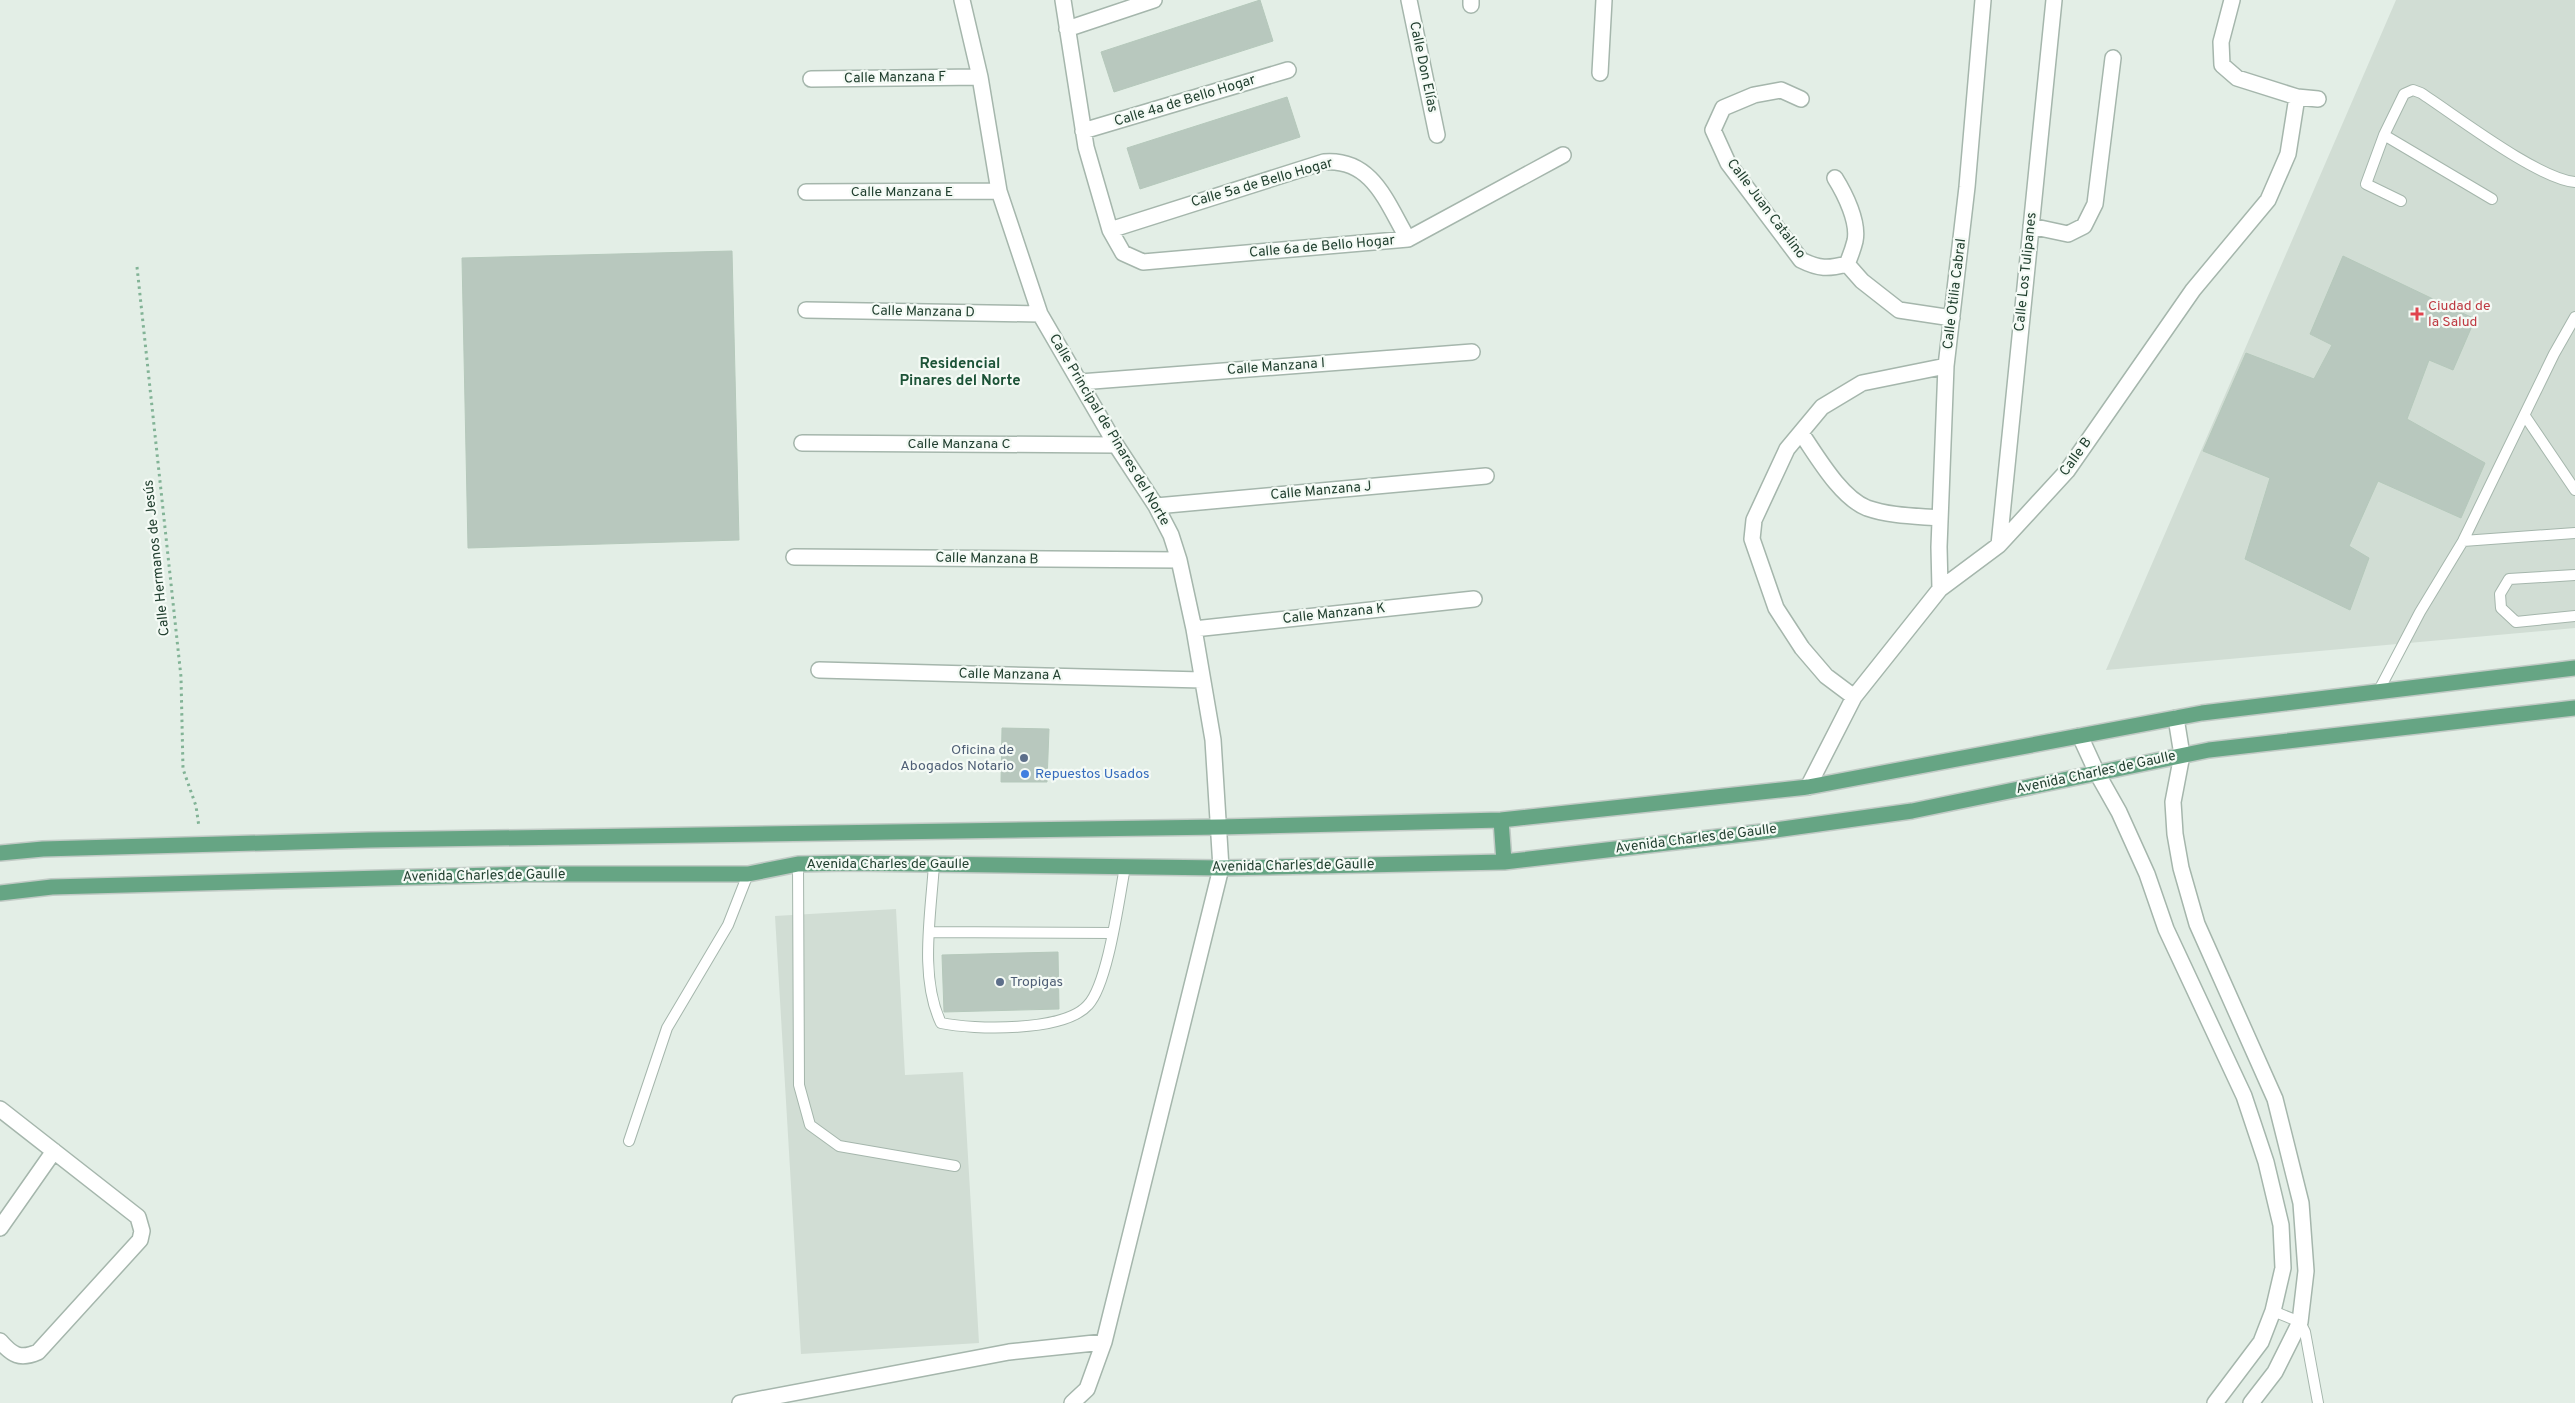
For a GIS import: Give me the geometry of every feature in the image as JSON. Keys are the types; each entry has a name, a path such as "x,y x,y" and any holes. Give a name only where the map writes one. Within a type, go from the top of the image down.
{"main road":[{"path":"0,853 43,849 203,845 1220,827 1501,820 1808,787 2176,718 2575,668"},
{"name":"Avenida Charles de Gaulle","path":"0,893 52,887 525,874 748,874 798,864 1221,868 1504,862 1761,832 1912,811 2209,750 2575,708"},
{"path":"1501,820 1504,862"}],"street":[{"name":"Calle Principal de Pinares del Norte","path":"962,0 980,77 999,192 1040,314 1116,445 1156,506 1171,535 1179,560 1194,629 1213,740 1220,827 1221,868 1104,1342 1087,1389 1072,1403"},
{"path":"1062,0 1083,131 1110,230"},
{"path":"1067,29 1154,0"},
{"name":"Calle Don Elías","path":"1409,0 1437,135"},
{"path":"1600,73 1604,0"},
{"name":"Calle Otilia Cabral","path":"1940,589 1940,518 1946,366 1967,187 1983,0"},
{"name":"Calle Los Tulipanes","path":"1999,545 2054,0"},
{"path":"2232,0 2221,42 2222,66 2237,78 2297,97 2318,99"},
{"path":"2031,226 2068,234 2084,226 2094,204 2113,58"},
{"name":"Calle 4a de Bello Hogar","path":"1083,131 1288,70"},
{"name":"Calle Manzana F","path":"811,79 980,77"},
{"name":"Calle Juan Catalino","path":"1801,99 1781,90 1754,95 1723,108 1713,130 1728,162 1802,260 1816,268 1828,269 1847,264"},
{"name":"Calle B","path":"1808,787 1854,697 1940,589 1999,545 2067,471 2193,290 2268,200 2288,154 2297,97"},
{"name":"Calle 6a de Bello Hogar","path":"1110,230 1123,253 1143,262 1408,240 1563,155"},
{"name":"Calle 5a de Bello Hogar","path":"1110,230 1324,162 1341,161 1358,167 1372,179 1408,240"},
{"path":"1835,178 1847,200 1856,240 1847,264 1862,281 1899,310 1952,318"},
{"name":"Calle Manzana E","path":"806,192 999,192"},
{"name":"Calle Manzana D","path":"806,310 1040,314"},
{"name":"Calle Manzana I","path":"1080,382 1472,352"},
{"path":"1854,697 1826,676 1802,648 1776,608 1752,539 1754,520 1787,449 1822,407 1862,383 1946,366"},
{"path":"1801,433 1826,470 1848,494 1865,507 1886,513 1940,518"},
{"name":"Calle Manzana C","path":"802,443 1116,445"},
{"name":"Calle Manzana J","path":"1156,506 1486,476"},
{"name":"Calle Manzana B","path":"794,557 1179,560"},
{"name":"Calle Manzana K","path":"1194,629 1474,599"},
{"name":"Calle Manzana A","path":"819,670 1202,680"},
{"path":"2176,718 2182,755 2173,802 2175,834 2181,868 2197,924 2275,1099 2300,1203 2306,1271 2300,1322 2275,1372 2251,1403"},
{"path":"2080,736 2097,773 2119,812 2147,874 2166,929 2244,1096 2266,1162 2280,1225 2283,1268 2273,1311 2261,1342 2215,1403"},
{"path":"0,1109 138,1218 142,1236 126,1258 38,1352 27,1356 12,1355 0,1341"},
{"path":"0,1228 54,1150"},
{"path":"740,1403 1009,1352 1104,1342"}],"lane":[{"path":"2401,201 2366,184 2384,135 2404,94 2413,90 2421,93 2540,171 2565,181 2575,182"},
{"path":"2384,135 2492,199"},
{"path":"2378,692 2420,612 2463,541 2554,354 2575,317"},
{"path":"2525,416 2575,490"},
{"path":"2463,541 2575,533"},
{"path":"2575,575 2509,579 2500,594 2501,608 2516,622 2575,616"},
{"path":"798,864 800,1086 810,1125 839,1146 955,1166"},
{"path":"934,864 928,979 934,1009 941,1023 957,1026 1020,1028 1073,1016 1089,1005 1104,972 1125,867"},
{"path":"629,1141 667,1028 728,925 748,874"},
{"path":"931,932 1112,933"},
{"path":"2273,1311 2300,1322 2309,1344 2318,1403"}],"path":[{"name":"Calle Hermanos de Jesús","path":"137,267 181,677 183,769 196,806 203,845"}],"shaded area":[{"name":"Ciudad de la Salud","path":"2396,0 2575,0 2575,628 2106,670"},
{"path":"896,909 905,1075 963,1072 979,1343 801,1354 775,916"}],"building":[{"path":"1260,0 1273,41 1114,92 1101,52"},
{"path":"1287,97 1300,137 1140,189 1127,148"},
{"path":"732,251 739,540 468,548 462,258"},
{"path":"2343,256 2475,319 2453,370 2429,360 2407,419 2485,463 2461,518 2378,481 2349,546 2369,558 2350,610 2245,559 2270,478 2203,451 2246,353 2314,379 2332,345 2310,334"},
{"path":"1002,728 1049,729 1047,782 1001,782"},
{"name":"Tropigas","path":"1058,952 1059,1009 944,1012 942,955"}],"place":[{"name":"Ciudad de la Salud","path":"2417,314"},
{"name":"Oficina de Abogados Notario","path":"1024,758"},
{"name":"Repuestos Usados","path":"1025,774"},
{"name":"Tropigas","path":"1000,982"}],"district":[{"name":"Residencial Pinares del Norte","path":"960,372"}]}
